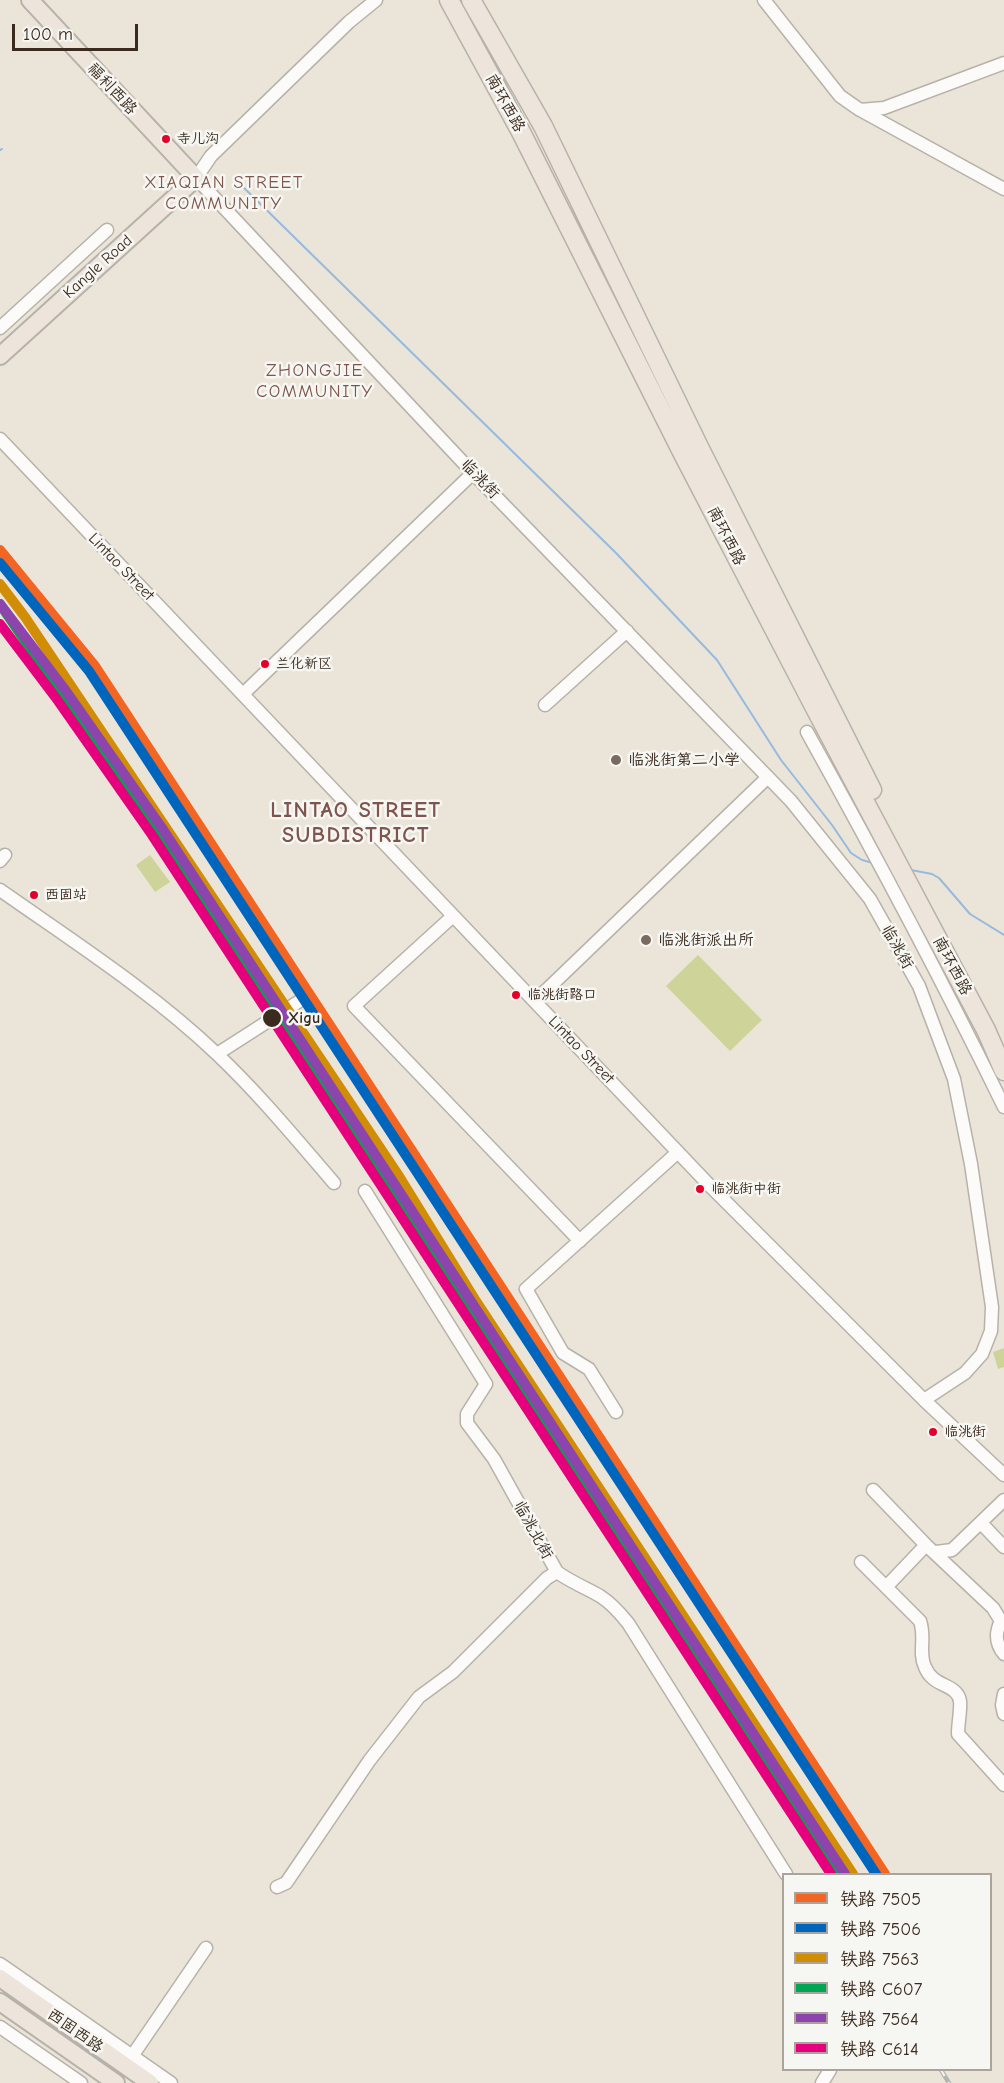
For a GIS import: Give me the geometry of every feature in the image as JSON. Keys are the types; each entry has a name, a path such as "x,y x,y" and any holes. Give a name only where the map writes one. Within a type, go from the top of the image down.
{"highway":[{"name":"南环西路","path":"449,0 691,451 897,851 1004,1071"},
{"name":"南环西路","path":"471,0 543,126 691,451"},
{"name":"南环西路","path":"897,851 1004,1042"}],"main road":[{"name":"福利西路","path":"30,0 196,178"},
{"name":"Kangle Road","path":"0,356 196,178"},
{"name":"西固西路","path":"0,1978 128,2061 150,2083"},
{"name":"西固西路","path":"0,2002 116,2083"}],"street":[{"path":"196,178 211,156 349,22 376,0"},
{"path":"764,0 840,96 861,110 1004,189"},
{"path":"861,110 884,108 1004,63"},
{"name":"临洮街","path":"196,178 473,473 791,801 870,899 919,986 954,1079 971,1164 992,1307 991,1331 982,1354 965,1373 924,1400"},
{"path":"0,328 108,230"},
{"name":"Lintao Street","path":"0,439 678,1152 924,1400"},
{"path":"243,694 473,473"},
{"path":"545,705 627,631"},
{"path":"807,732 896,894 1004,1107"},
{"path":"534,1001 768,777"},
{"path":"0,890 108,965 177,1019 217,1054 261,1098 333,1183"},
{"path":"453,916 354,1006 580,1241"},
{"path":"217,1054 298,1002"},
{"path":"616,1412 589,1369 562,1353 526,1289 678,1152"},
{"name":"临洮北街","path":"365,1191 486,1384 467,1414 467,1423 494,1459 557,1572 574,1584 601,1597 628,1623 785,1873"},
{"path":"924,1400 1004,1475"},
{"path":"873,1490 993,1608 1001,1621 996,1636 1004,1654"},
{"path":"887,1586 931,1549 952,1550 1004,1500"},
{"path":"981,1523 1004,1547"},
{"path":"861,1562 920,1621 924,1631 922,1662 926,1672 933,1680 954,1689 958,1694 960,1706 957,1720 958,1734 1004,1785"},
{"path":"277,1887 286,1883 369,1761 419,1697 453,1672 547,1578 557,1572"},
{"path":"1004,1694 1002,1705 1004,1714"},
{"path":"128,2061 206,1948"},
{"path":"0,1964 128,2061 171,2083"},
{"path":"0,2027 81,2083"}],"green space":[{"path":"150,855 170,882 155,892 136,865"},
{"path":"698,955 762,1020 730,1051 666,986"},
{"path":"1004,1348 1004,1367 998,1369 993,1352"}],"waterway":[{"path":"237,181 616,553 717,660 781,760 851,853 862,860 873,863"},
{"path":"911,870 932,874 939,878 970,914 1004,935"}],"railway":[{"path":"942,2071 949,2083"}],"rail line":[{"name":"7505","path":"0,550 95,666 884,1873"},
{"name":"7506","path":"0,563 89,671 875,1873"},
{"name":"7563","path":"0,584 25,617 399,1176 476,1301 852,1873"},
{"name":"C607","path":"0,604 389,1182 466,1308 838,1873"},
{"name":"7564","path":"0,604 66,691 162,828 844,1873"},
{"name":"C614","path":"0,624 56,698 152,835 830,1873"}],"place":[{"name":"寺儿沟","path":"166,139"},
{"name":"兰化新区","path":"265,664"},
{"name":"临洮街第二小学","path":"616,760"},
{"name":"西固站","path":"34,895"},
{"name":"临洮街派出所","path":"646,940"},
{"name":"临洮街路口","path":"516,995"},
{"name":"Xigu","path":"272,1018"},
{"name":"临洮街中街","path":"700,1189"},
{"name":"临洮街","path":"933,1432"}],"district":[{"name":"XIAQIAN STREET COMMUNITY","path":"224,193"},
{"name":"ZHONGJIE COMMUNITY","path":"315,382"},
{"name":"LINTAO STREET SUBDISTRICT","path":"356,824"}]}
